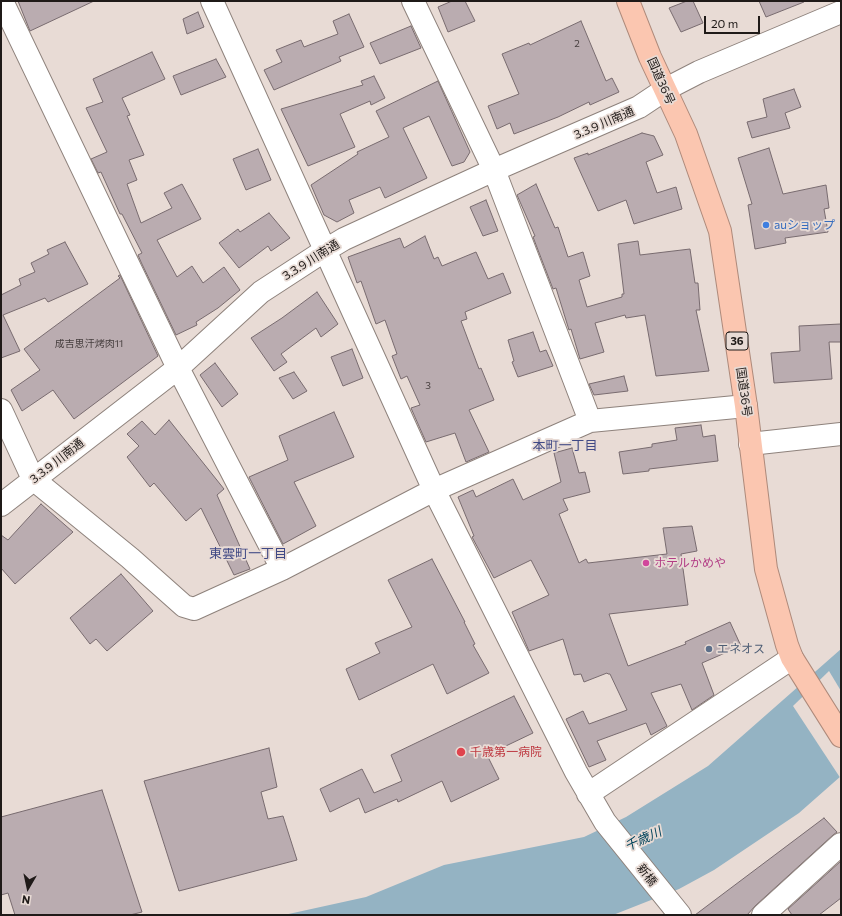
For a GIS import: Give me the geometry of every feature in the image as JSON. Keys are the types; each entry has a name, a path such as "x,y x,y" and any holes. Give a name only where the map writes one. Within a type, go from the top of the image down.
{"highway":[{"name":"国道36号","path":"628,1 650,56 686,134 720,231 746,406 766,569 787,645 792,658 810,689 841,736"}],"street":[{"path":"2,1 178,368 282,569"},
{"name":"新橋","path":"212,1 324,251 434,490 588,794 606,822 677,912"},
{"path":"413,1 494,170 590,421"},
{"name":"3.3.9 川南通","path":"1,504 178,368 261,292 344,239 494,170 639,107 666,89 699,72 841,12"},
{"path":"1,410 33,479 130,558 184,606 194,609 282,569 434,490 590,421 746,406"},
{"path":"750,444 841,434"},
{"path":"588,794 792,658"},
{"path":"763,915 841,844"}],"water":[{"name":"千歳川","path":"841,649 841,776 799,813 714,870 679,889 613,915 284,915 366,897 444,865 584,837 626,817 708,766"}],"pier":[{"path":"829,671 841,691 841,779 793,706"}],"building":[{"path":"18,1 94,1 30,31"},
{"path":"452,1 465,1 475,21 448,32 438,7"},
{"path":"687,1 693,1 703,23 681,32 669,8"},
{"path":"759,1 804,1 804,2 766,17"},
{"path":"198,12 204,27 187,34 183,19"},
{"path":"349,14 364,47 339,57 341,61 274,90 264,70 282,62 276,50 301,40 304,47 338,34 333,21"},
{"path":"581,21 606,81 612,78 619,92 590,105 589,102 558,117 514,134 510,123 497,129 488,106 519,94 502,54 529,43 530,45"},
{"path":"411,26 421,48 380,64 370,43"},
{"path":"152,52 165,79 122,98 130,115 127,116 144,155 129,160 137,180 127,184 141,223 172,208 164,193 182,184 201,219 157,240 177,277 192,266 203,283 224,267 240,290 218,308 196,322 197,325 176,335 138,255 142,253 122,214 120,214 101,172 98,173 91,159 107,152 86,108 103,102 93,79"},
{"path":"216,59 226,77 181,95 173,76"},
{"path":"374,76 385,98 371,105 370,101 340,114 355,147 308,166 281,109 363,85 361,81"},
{"path":"438,81 470,152 464,162 452,166 429,116 403,128 427,178 385,198 380,187 349,200 354,213 337,222 324,215 311,185 358,154 357,152 389,137 376,111"},
{"path":"794,89 801,107 785,113 790,128 752,138 747,122 767,117 763,99"},
{"path":"642,133 654,136 663,155 646,162 657,193 676,187 682,209 634,224 626,200 598,211 574,158 588,153 588,155"},
{"path":"769,148 783,194 826,185 829,208 824,209 828,232 785,238 786,243 755,249 748,205 752,204 738,158"},
{"path":"258,149 271,180 246,190 233,159"},
{"path":"536,184 555,228 558,227 568,257 583,252 590,276 579,280 587,307 622,297 622,294 624,294 618,244 638,241 640,255 690,249 695,283 698,283 700,310 696,310 709,371 656,376 645,315 626,318 625,315 595,323 604,352 580,359 556,288 553,289 533,237 535,236 517,195"},
{"path":"486,200 498,231 483,236 470,207"},
{"path":"269,213 290,238 271,251 268,246 239,268 219,243 238,229 240,232"},
{"path":"425,236 434,259 438,257 442,266 476,252 488,279 503,273 511,293 465,312 467,319 461,321 479,369 481,368 494,400 469,410 489,452 466,462 455,433 426,442 411,408 420,405 407,376 401,379 392,356 397,354 385,320 376,324 361,281 357,283 348,257 400,238 404,248"},
{"path":"65,242 88,284 48,302 45,298 3,315 20,351 1,358 1,295 21,285 19,279 35,272 31,263 49,254 47,250"},
{"path":"120,275 158,356 74,419 53,390 22,411 11,390 40,370 24,349 120,278 118,276"},
{"path":"317,292 338,324 321,337 316,328 281,354 287,362 274,371 251,338 282,318"},
{"path":"841,324 841,342 829,342 832,379 774,383 771,353 800,351 799,326"},
{"path":"533,332 540,352 546,350 553,366 518,377 512,362 514,361 508,340"},
{"path":"352,349 363,378 343,386 331,357"},
{"path":"215,363 238,394 222,407 200,375"},
{"path":"294,372 307,391 293,399 279,378"},
{"path":"624,376 628,391 594,395 589,384"},
{"path":"334,412 354,457 294,482 316,526 283,544 249,477 288,460 279,436"},
{"path":"169,420 224,489 217,495 250,569 234,575 201,508 186,521 154,483 150,487 127,457 139,446 127,434 142,421 155,435"},
{"path":"701,425 703,437 715,435 718,461 649,469 649,471 623,474 619,452 652,447 652,444 677,440 675,428"},
{"path":"572,448 579,473 585,472 590,492 563,499 568,510 559,514 579,563 586,559 588,563 667,554 663,528 692,526 697,551 681,554 688,605 609,614 628,666 686,644 685,642 730,622 741,646 702,663 714,695 692,710 681,684 651,693 667,726 651,735 646,723 597,741 606,760 589,767 566,719 583,711 589,724 627,710 610,674 607,673 584,682 581,674 574,675 563,639 529,651 512,612 549,595 531,560 494,578 472,537 474,536 458,497 473,490 476,497 513,479 523,500 561,482 554,453"},
{"path":"41,504 73,532 15,584 1,568 1,535 8,540"},
{"path":"432,559 465,622 475,644 473,645 489,673 447,694 433,664 359,700 346,669 380,653 375,643 412,627 388,580"},
{"path":"121,574 153,611 107,651 96,639 90,644 70,618"},
{"path":"514,696 533,733 487,755 499,779 451,802 442,781 398,802 397,799 365,813 359,798 330,812 320,789 362,769 374,793 402,781 391,755"},
{"path":"269,748 277,787 261,792 268,819 283,816 297,860 179,891 144,781"},
{"path":"102,790 142,912 130,915 15,915 8,893 1,895 1,817"},
{"path":"824,818 837,832 747,915 695,915"},
{"path":"841,861 841,898 819,915 792,915 788,909"}],"place":[{"name":"auショップ","path":"766,225"},
{"name":"ホテルかめや","path":"646,563"},
{"name":"エネオス","path":"709,649"},
{"name":"千歳第一病院","path":"461,752"}],"district":[{"name":"本町一丁目","path":"565,446"},
{"name":"東雲町一丁目","path":"248,554"}]}
